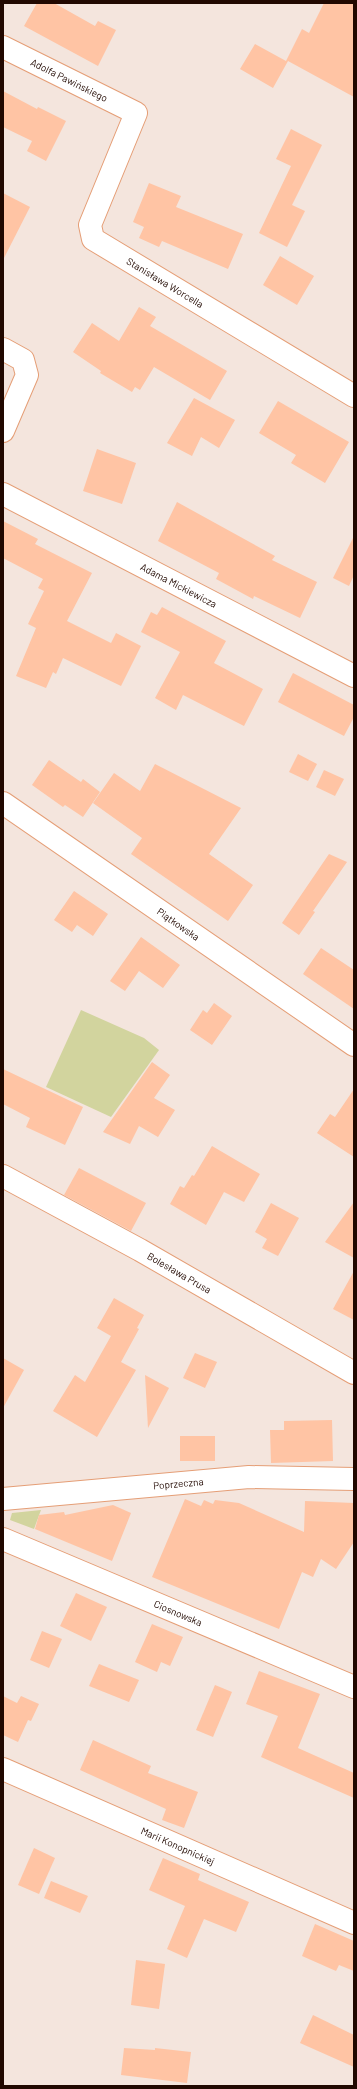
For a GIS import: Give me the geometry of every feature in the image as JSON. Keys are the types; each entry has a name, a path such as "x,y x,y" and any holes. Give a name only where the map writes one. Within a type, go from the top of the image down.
{"street":[{"name":"Adolfa Pawińskiego","path":"3,47 136,113"},
{"name":"Stanisława Worcella","path":"136,113 90,225 93,239 354,396"},
{"path":"3,349 23,360 27,375 3,431"},
{"name":"Adama Mickiewicza","path":"3,494 354,676"},
{"name":"Piątkowska","path":"3,803 354,1045"},
{"name":"Bolesława Prusa","path":"3,1176 140,1250 354,1373"},
{"name":"Poprzeczna","path":"3,1499 249,1477 354,1479"},
{"name":"Ciosnowska","path":"3,1539 354,1687"},
{"name":"Marii Konopnickiej","path":"3,1769 354,1922"}],"green space":[{"path":"81,1010 144,1038 159,1050 111,1117 46,1087"},
{"path":"41,1510 34,1529 10,1520 12,1513"}],"building":[{"path":"37,3 54,3 95,26 98,21 116,30 98,66 24,26"},
{"path":"324,3 354,3 354,97 288,61 273,88 240,69 255,44 286,61 302,29 309,33"},
{"path":"3,91 37,109 38,107 66,121 46,161 27,151 32,141 3,127"},
{"path":"291,129 322,145 292,205 305,211 287,247 259,233 291,166 276,159"},
{"path":"149,183 181,196 176,207 243,234 228,269 162,241 159,247 139,238 144,227 133,222"},
{"path":"3,193 30,207 3,260"},
{"path":"280,256 314,276 297,305 263,285"},
{"path":"139,307 156,317 150,326 227,371 210,400 154,367 140,390 135,387 132,392 100,373 101,371 73,352 92,323 119,341"},
{"path":"194,398 235,420 219,448 201,437 192,456 167,443"},
{"path":"278,401 349,442 325,483 291,463 296,455 259,433"},
{"path":"97,449 136,463 122,504 83,491"},
{"path":"177,502 275,556 272,560 317,582 300,618 254,596 253,599 216,579 219,573 158,541"},
{"path":"3,521 38,539 35,544 92,573 67,621 111,643 116,633 141,646 121,686 63,658 56,674 53,672 46,688 16,676 36,628 28,624 44,591 38,588 43,579 3,558"},
{"path":"354,536 354,575 349,586 333,578"},
{"path":"162,607 226,641 214,663 263,689 244,726 183,695 176,710 155,698 180,652 141,632 151,612 157,615"},
{"path":"293,673 354,705 354,717 344,736 278,702"},
{"path":"298,754 317,764 308,781 289,772"},
{"path":"49,760 81,782 83,779 100,792 83,817 65,805 63,807 32,785"},
{"path":"155,764 241,808 209,854 253,885 228,921 131,854 142,838 93,803 114,773 140,791"},
{"path":"324,770 344,779 335,796 316,787"},
{"path":"329,854 347,862 313,911 315,912 299,935 282,923"},
{"path":"74,891 108,914 93,936 77,925 72,932 54,920"},
{"path":"141,937 180,965 163,988 139,971 125,991 110,981"},
{"path":"321,948 354,970 354,1009 303,974"},
{"path":"214,1003 232,1016 212,1045 190,1030 203,1010 207,1013"},
{"path":"152,1062 170,1075 154,1098 175,1110 158,1137 139,1126 130,1144 103,1132"},
{"path":"3,1069 83,1107 65,1145 26,1127 30,1118 3,1104"},
{"path":"354,1089 354,1157 317,1133 330,1114 335,1117"},
{"path":"212,1146 260,1174 244,1202 224,1192 206,1225 170,1204 180,1186 184,1188 192,1175 194,1176"},
{"path":"79,1168 146,1203 131,1231 64,1195"},
{"path":"354,1202 354,1258 325,1242"},
{"path":"271,1203 299,1218 278,1256 262,1248 267,1239 255,1232"},
{"path":"354,1271 354,1320 333,1309"},
{"path":"114,1298 144,1315 137,1328 139,1329 121,1362 136,1370 97,1437 53,1411 75,1375 85,1382 111,1336 97,1328"},
{"path":"195,1353 217,1362 205,1388 183,1378"},
{"path":"3,1358 24,1370 3,1408"},
{"path":"145,1375 169,1388 148,1428"},
{"path":"332,1420 333,1461 271,1463 270,1430 284,1430 284,1421"},
{"path":"180,1436 215,1436 215,1461 180,1461"},
{"path":"185,1499 201,1506 204,1500 213,1504 215,1500 239,1503 304,1532 305,1501 354,1503 354,1542 336,1569 321,1559 313,1577 302,1572 279,1629 152,1577"},
{"path":"113,1505 131,1513 112,1561 35,1529 39,1515 64,1512 65,1515"},
{"path":"76,1593 107,1607 91,1641 60,1626"},
{"path":"152,1624 183,1637 170,1666 161,1662 157,1672 135,1662"},
{"path":"42,1631 62,1639 49,1668 30,1660"},
{"path":"99,1664 139,1680 129,1702 89,1686"},
{"path":"259,1671 320,1694 298,1748 354,1773 354,1798 261,1757 278,1716 246,1704"},
{"path":"215,1685 232,1692 213,1737 196,1730"},
{"path":"3,1696 17,1703 21,1696 39,1704 31,1721 28,1720 18,1742 3,1735"},
{"path":"93,1740 151,1766 148,1773 198,1792 184,1828 162,1820 166,1809 80,1770"},
{"path":"34,1848 55,1858 39,1894 18,1885"},
{"path":"163,1858 200,1874 198,1880 249,1902 236,1932 204,1919 187,1958 167,1949 185,1906 149,1890"},
{"path":"51,1881 88,1896 80,1913 44,1898"},
{"path":"315,1924 354,1941 354,1971 339,1965 336,1971 302,1956"},
{"path":"136,1960 165,1964 159,2009 131,2005"},
{"path":"313,2015 354,2035 354,2067 300,2043"},
{"path":"124,2048 155,2050 155,2048 191,2052 187,2083 121,2075"}]}
